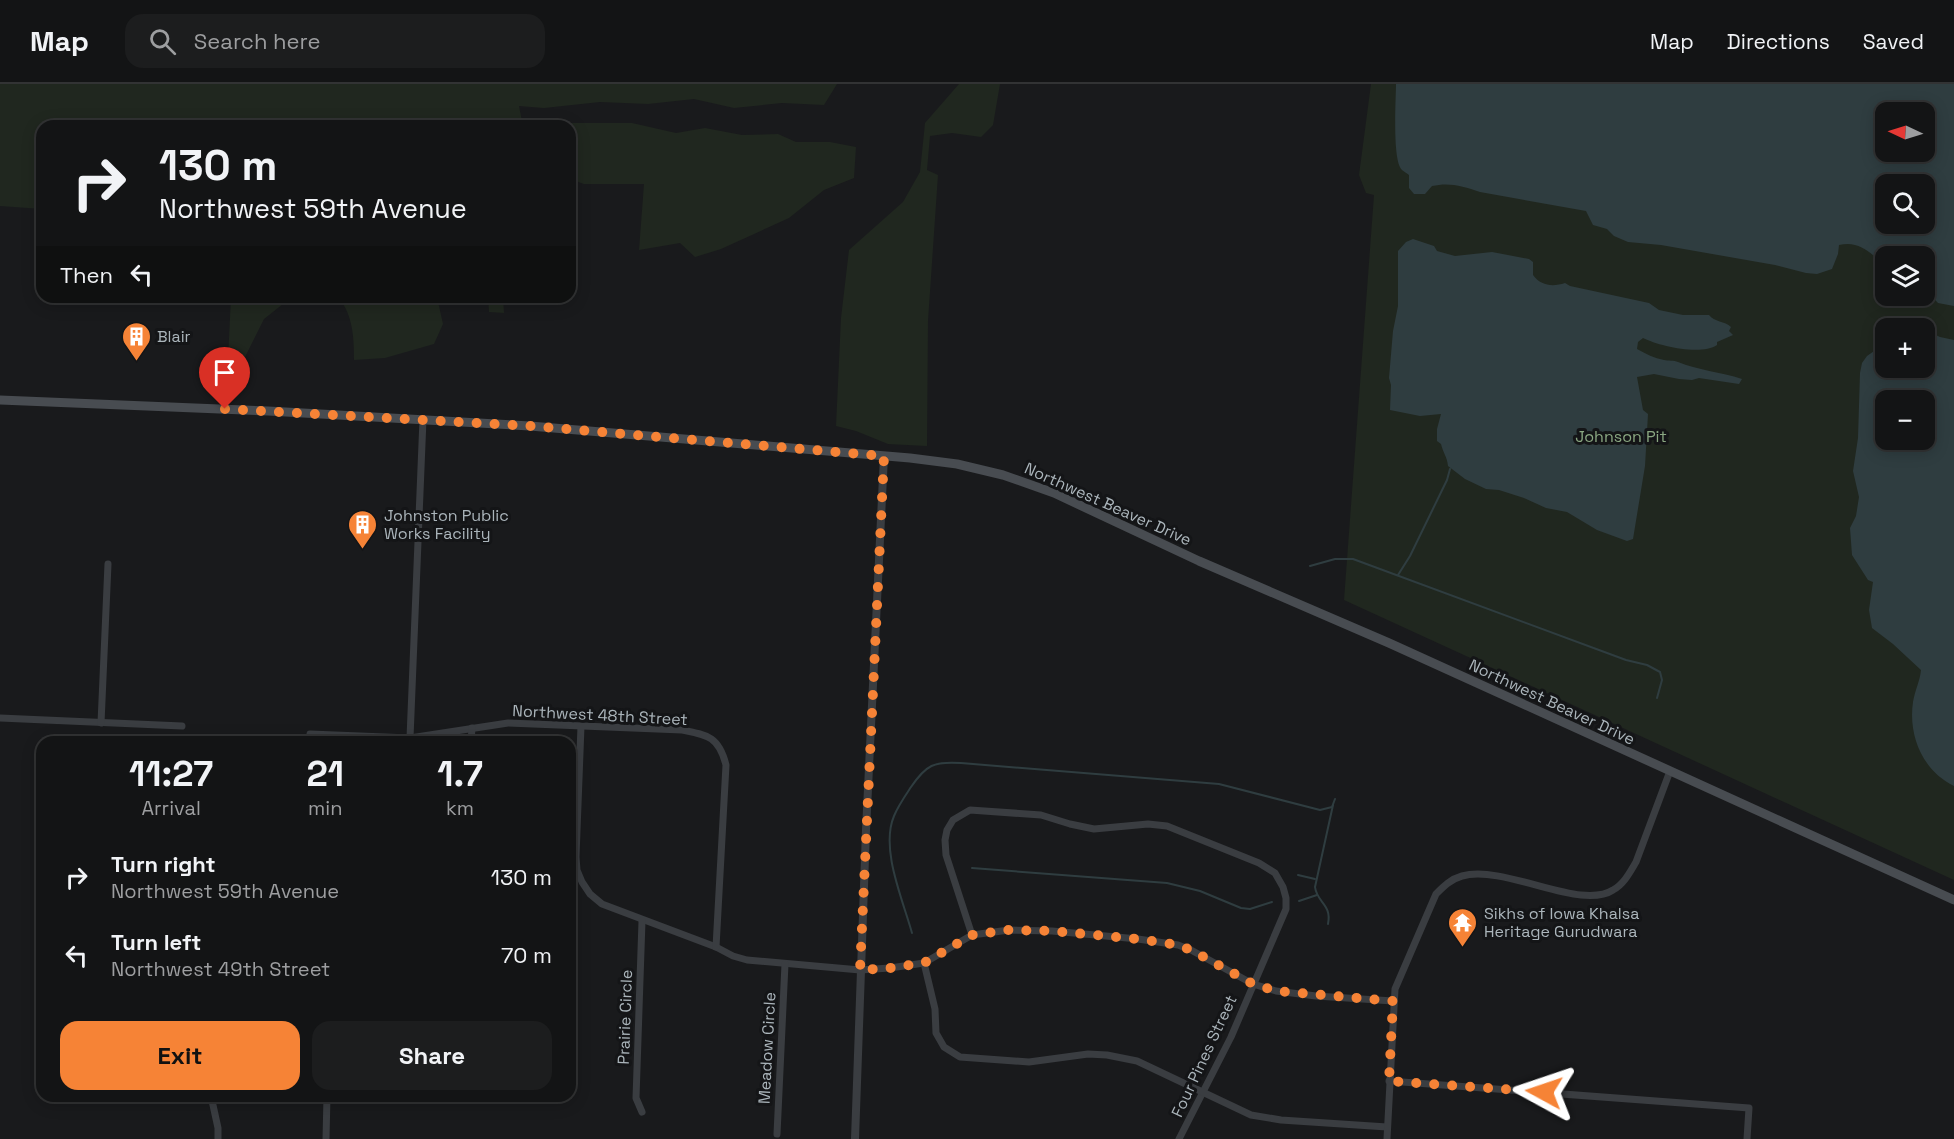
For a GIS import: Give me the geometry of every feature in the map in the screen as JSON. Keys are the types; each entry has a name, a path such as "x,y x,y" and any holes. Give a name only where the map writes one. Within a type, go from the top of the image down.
{"main road":[{"name":"Northwest Beaver Drive","path":"0,400 268,411 530,426 884,456 957,464 1003,475 1054,493 1199,561 1389,644 1954,900"}],"street":[{"path":"410,736 423,419"},
{"path":"855,1139 860,970 884,456"},
{"path":"101,723 108,564"},
{"path":"0,718 182,726"},
{"name":"Northwest 48th Street","path":"422,736 508,723 682,730 715,740 723,751 726,765 716,947"},
{"path":"581,726 576,857 577,870 590,894 602,904 716,947 733,956 747,960 860,970 890,968 924,963 972,935 1008,930 1052,931 1161,942 1191,950 1253,984 1276,991 1393,1001"},
{"path":"471,736 472,728"},
{"name":"Northwest 48th Street","path":"310,734 329,736"},
{"path":"1387,1139 1393,1001 1396,984 1436,894 1447,883 1461,876 1479,873 1576,895 1602,895 1613,891 1628,875 1636,861 1670,771"},
{"name":"Four Pines Street","path":"972,935 946,855 945,840 947,830 953,820 970,810 1041,815 1070,825 1095,829 1148,824 1167,825 1259,863 1275,873 1283,887 1286,909 1231,1037 1179,1139"},
{"name":"Prairie Circle","path":"642,921 636,1098 642,1112"},
{"path":"924,963 935,1009 936,1033 940,1043 954,1055 966,1058 1029,1062 1088,1054 1107,1054 1137,1061 1243,1112 1265,1118 1387,1128"},
{"name":"Meadow Circle","path":"777,1134 785,964"},
{"path":"1389,1081 1749,1108 1746,1139"},
{"path":"212,1102 218,1139"},
{"path":"326,1139 327,1102"}],"green space":[{"path":"0,84 837,84 824,105 782,103 734,108 694,99 648,104 600,102 544,108 519,106 522,120 36,120 36,209 0,206"},
{"path":"959,84 1000,84 993,125 981,137 952,133 930,136 927,170 938,175 928,321 927,446 888,444 856,431 836,426 841,318 849,250 903,202 920,172 925,123"},
{"name":"Johnson Pit","path":"1371,84 1954,84 1954,880 1344,600 1374,195 1366,193 1359,175"},
{"path":"576,123 632,123 676,133 705,128 742,135 778,134 796,142 830,142 856,147 854,178 824,190 789,218 721,249 695,257 680,243 639,250 644,184 584,184 576,181"},
{"path":"231,303 292,303 283,304 264,319 245,357 228,359"},
{"path":"343,303 438,303 443,324 434,344 385,358 354,360 353,335"},
{"path":"488,303 503,303 504,313 489,312"}],"shaded area":[{"path":"1396,84 1954,84 1954,306 1938,303 1935,300 1935,246 1875,246 1875,257 1853,244 1839,245 1832,269 1817,274 1806,273 1775,265 1661,245 1628,242 1614,236 1607,229 1593,225 1586,211 1480,192 1462,186 1432,186 1425,194 1414,194 1409,188 1409,175 1402,170 1399,164 1395,129"},
{"path":"1413,239 1434,246 1437,251 1455,256 1492,252 1529,259 1533,262 1533,275 1543,283 1556,285 1565,283 1649,303 1659,310 1683,315 1709,315 1731,327 1729,331 1733,335 1717,342 1717,345 1701,350 1669,347 1643,338 1638,342 1637,349 1653,357 1742,379 1739,384 1699,378 1679,379 1654,374 1637,377 1643,410 1648,414 1645,466 1633,539 1627,541 1597,530 1567,512 1546,508 1499,490 1486,489 1465,479 1448,466 1441,444 1437,441 1441,414 1420,416 1390,410 1389,378 1393,331 1398,306 1398,251 1406,242"},
{"path":"1935,335 1954,340 1954,786 1934,771 1920,751 1912,715 1921,670 1872,628 1869,610 1873,582 1868,580 1852,555 1850,528 1856,516 1859,497 1853,471 1858,438 1860,373 1862,363 1875,350 1875,378 1935,378"}],"waterway":[{"path":"1398,575 1410,556 1447,480 1450,469"},
{"path":"1310,566 1335,559 1353,559 1626,660 1647,665 1660,672 1662,680 1657,698"},
{"path":"912,933 894,874 890,829 896,812 911,787 926,769 937,764 961,763 1219,784 1320,810 1332,807 1335,799"},
{"path":"1328,924 1328,912 1318,897 1315,887 1333,805"},
{"path":"972,868 1167,883 1200,891 1241,908 1250,909 1272,902"},
{"path":"1298,875 1315,879"},
{"path":"1299,901 1317,895"}],"place":[{"name":"Blair","path":"136,362"},
{"name":"Johnston Public Works Facility","path":"363,550"},
{"name":"Sikhs of Iowa Khalsa Heritage Gurudwara","path":"1463,948"}],"route":[{"path":"225,409 530,426 884,456 860,970 924,963 972,935 1008,930 1052,931 1178,945 1253,984 1276,991 1393,1001 1389,1081 1544,1092"}]}
